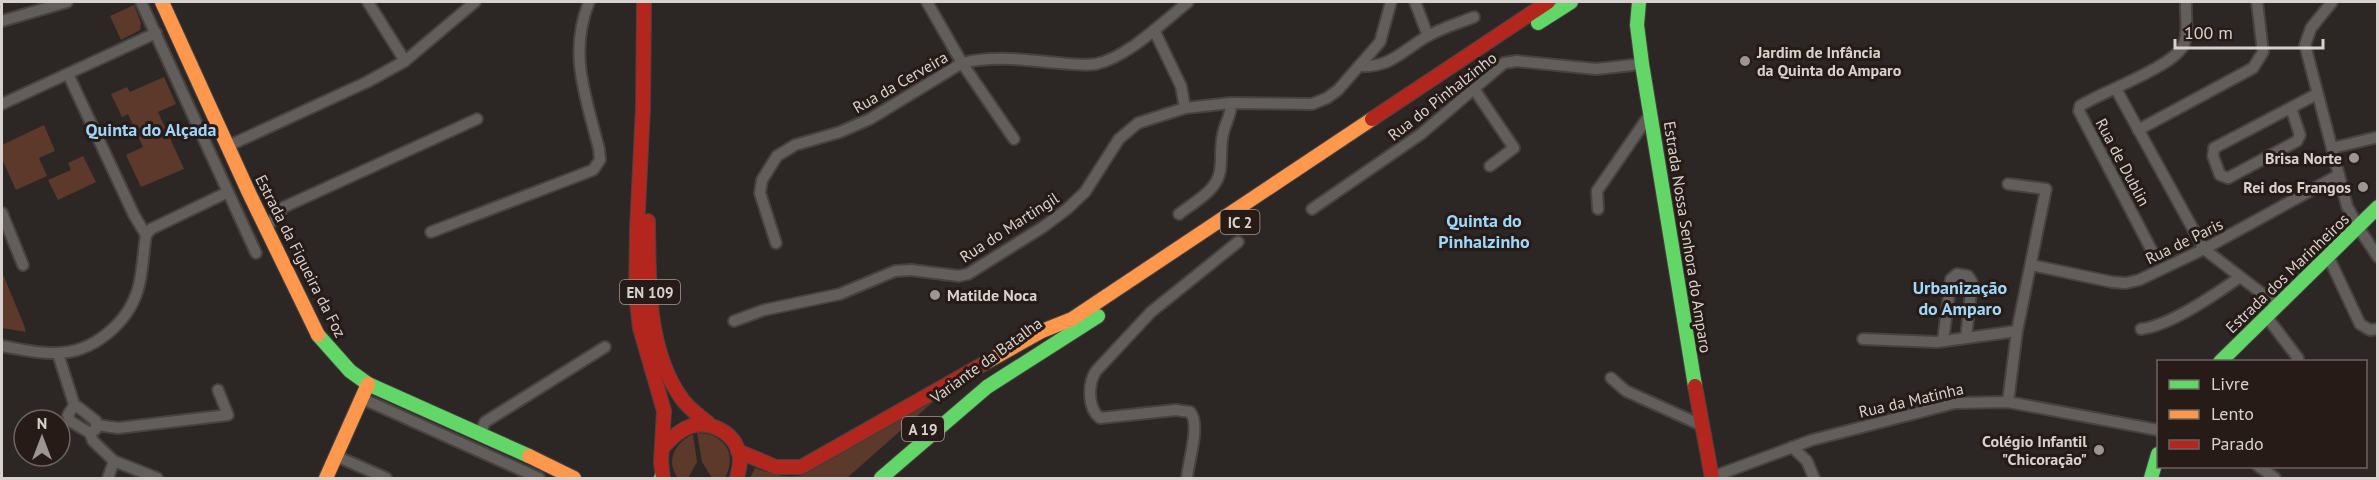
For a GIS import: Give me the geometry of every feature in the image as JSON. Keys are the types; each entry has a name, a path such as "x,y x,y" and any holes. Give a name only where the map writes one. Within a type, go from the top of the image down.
{"main road":[{"name":"Estrada da Figueira da Foz","path":"162,2 249,193 319,336 342,363 368,384 574,478"},
{"name":"EN 109","path":"644,2 637,303 643,341 664,409 664,446 660,466 662,478"},
{"name":"IC 2","path":"1072,319 1548,2"},
{"name":"IC 2","path":"881,478 971,400 1002,377 1042,354 1570,2"},
{"name":"Estrada Nossa Senhora do Amparo","path":"1639,2 1637,25 1642,64 1701,425 1712,478"},
{"name":"EN 109","path":"642,144 647,185 650,287 658,339 669,373 681,398 709,424 733,440 738,451"},
{"name":"Estrada dos Marinheiros","path":"2222,360 2378,207"},
{"path":"738,451 777,467 788,469 801,467 1042,331 1072,319"},
{"name":"Variante da Batalha","path":"868,478 940,414 998,370 1072,319"},
{"path":"890,478 939,432 1042,354"},
{"path":"326,478 368,384"},
{"path":"664,446 680,429 691,425 709,424"},
{"path":"736,478 740,462 738,451"},
{"path":"2151,478 2157,457"}],"street":[{"path":"2,21 30,7 67,2"},
{"path":"141,2 256,253"},
{"path":"368,2 405,61"},
{"path":"228,146 366,82 405,61 475,2"},
{"path":"431,232 576,178 593,170 600,160 580,74 578,53 579,32 589,2"},
{"path":"927,2 962,63 1014,139"},
{"name":"Rua da Cerveira","path":"776,243 760,193 762,180 777,156 795,146 840,132 870,118 962,63 979,58 1097,64 1124,52 1188,2"},
{"name":"Rua do Martingil","path":"734,321 764,310 840,294 895,271 911,270 959,276 968,274 1043,227 1067,209 1084,192 1128,129 1150,118 1185,108 1231,103 1312,104 1327,98 1338,90 1380,42 1390,2"},
{"path":"1415,2 1428,36"},
{"name":"Rua de Dublin","path":"2152,251 2079,111 2080,106 2087,102 2176,56 2184,45 2187,29 2186,2"},
{"path":"2139,130 2253,68 2263,52 2257,2"},
{"path":"2332,2 2307,37 2306,45 2347,206 2378,257"},
{"path":"1360,66 1374,67 1392,61 1428,36 1474,17"},
{"path":"1154,30 1180,86 1185,108"},
{"path":"2,104 156,33"},
{"name":"Rua do Pinhalzinho","path":"1312,209 1421,134 1510,61 1596,69 1642,64"},
{"path":"68,74 134,215 147,235"},
{"path":"1474,89 1514,148 1490,166"},
{"path":"2116,89 2204,249 2277,305"},
{"path":"2291,108 2300,135 2297,141 2228,178 2220,175 2213,156 2214,148 2317,94"},
{"path":"1179,214 1210,190 1217,180 1223,130 1232,111 1231,103"},
{"path":"1598,209 1597,191 1646,120 1652,117"},
{"path":"266,228 285,207 477,119"},
{"path":"2332,148 2378,137"},
{"path":"228,192 231,178 239,171"},
{"name":"Rua de Paris","path":"2031,265 2126,283 2204,249 2339,175"},
{"path":"2008,184 2046,189 2017,331 2008,402"},
{"path":"2,346 58,354 75,350 104,337 123,318 139,285 147,235 156,225 228,192 239,196 249,193"},
{"path":"2,213 23,265"},
{"path":"1187,478 1195,421 1190,412 1176,410 1100,417 1093,410 1090,383 1096,370 1151,312 1238,242"},
{"path":"2328,256 2360,324 2365,329 2378,329"},
{"path":"1943,341 1951,279 1957,274 1968,276 1972,282 1966,338"},
{"path":"2141,329 2152,328 2205,301 2240,277"},
{"path":"2266,316 2298,360"},
{"path":"1863,339 1943,341 2017,331"},
{"path":"480,434 485,422 605,347"},
{"path":"58,354 75,400 75,407"},
{"path":"1611,378 1626,391 1701,425"},
{"path":"75,407 69,412 68,419 93,429 228,415 218,390"},
{"path":"361,398 540,478"},
{"name":"Rua da Matinha","path":"1712,478 1812,440 1941,406 1972,401 2008,402 2157,430"},
{"path":"75,407 94,418 93,441 114,461 157,478"},
{"path":"1807,461 1812,440"},
{"path":"1792,447 1807,461 1814,478"},
{"path":"336,456 386,478"},
{"path":"108,478 114,461"},
{"path":"2261,468 2275,478"}],"shaded area":[{"path":"134,5 141,23 140,30 121,40 110,16"},
{"path":"164,77 176,104 158,112 184,169 141,187 126,155 143,147 128,114 122,117 111,94 127,87 130,92"},
{"path":"44,125 55,151 39,158 47,176 16,190 2,159 2,145"},
{"path":"83,156 96,182 58,200 48,180 71,170 68,163"},
{"path":"2,272 24,325 26,332 2,328"},
{"path":"934,401 847,478 750,478 755,468 779,475 803,475"},
{"path":"697,433 715,437 726,446 730,460 725,478 712,478 702,462"},
{"path":"693,434 697,462 688,478 678,478 672,465 674,453 681,442"}],"traffic: fast":[{"path":"1538,23 1571,2"},
{"path":"1639,2 1637,25 1642,64 1695,386"},
{"path":"2222,360 2378,207"},
{"path":"881,478 987,387 1098,316"},
{"path":"318,335 350,371 368,384 529,456"},
{"path":"2151,478 2157,457"}],"traffic: slow":[{"path":"162,2 249,193 318,335"},
{"path":"985,363 1042,331 1072,319 1372,119"},
{"path":"326,478 368,384"},
{"path":"529,456 574,478"}],"traffic: jam":[{"path":"644,2 643,108 636,294 640,328 664,411 661,462 663,478"},
{"path":"1372,119 1548,2"},
{"path":"648,221 652,313 662,358 670,379 682,399 709,424"},
{"path":"738,451 776,467 801,467 985,363"},
{"path":"1695,386 1712,478"},
{"path":"664,446 679,432 691,426 705,425 719,429 731,438 738,450 740,461 737,478"}],"place":[{"name":"Jardim de Infância da Quinta do Amparo","path":"1745,61"},
{"name":"Brisa Norte","path":"2354,158"},
{"name":"Rei dos Frangos","path":"2363,187"},
{"name":"Matilde Noca","path":"935,295"},
{"name":"Colégio Infantil \"Chicoração\"","path":"2099,450"}],"district":[{"name":"Quinta do Alçada","path":"151,129"},
{"name":"Quinta do Pinhalzinho","path":"1484,230"},
{"name":"Urbanização do Amparo","path":"1960,297"}]}
